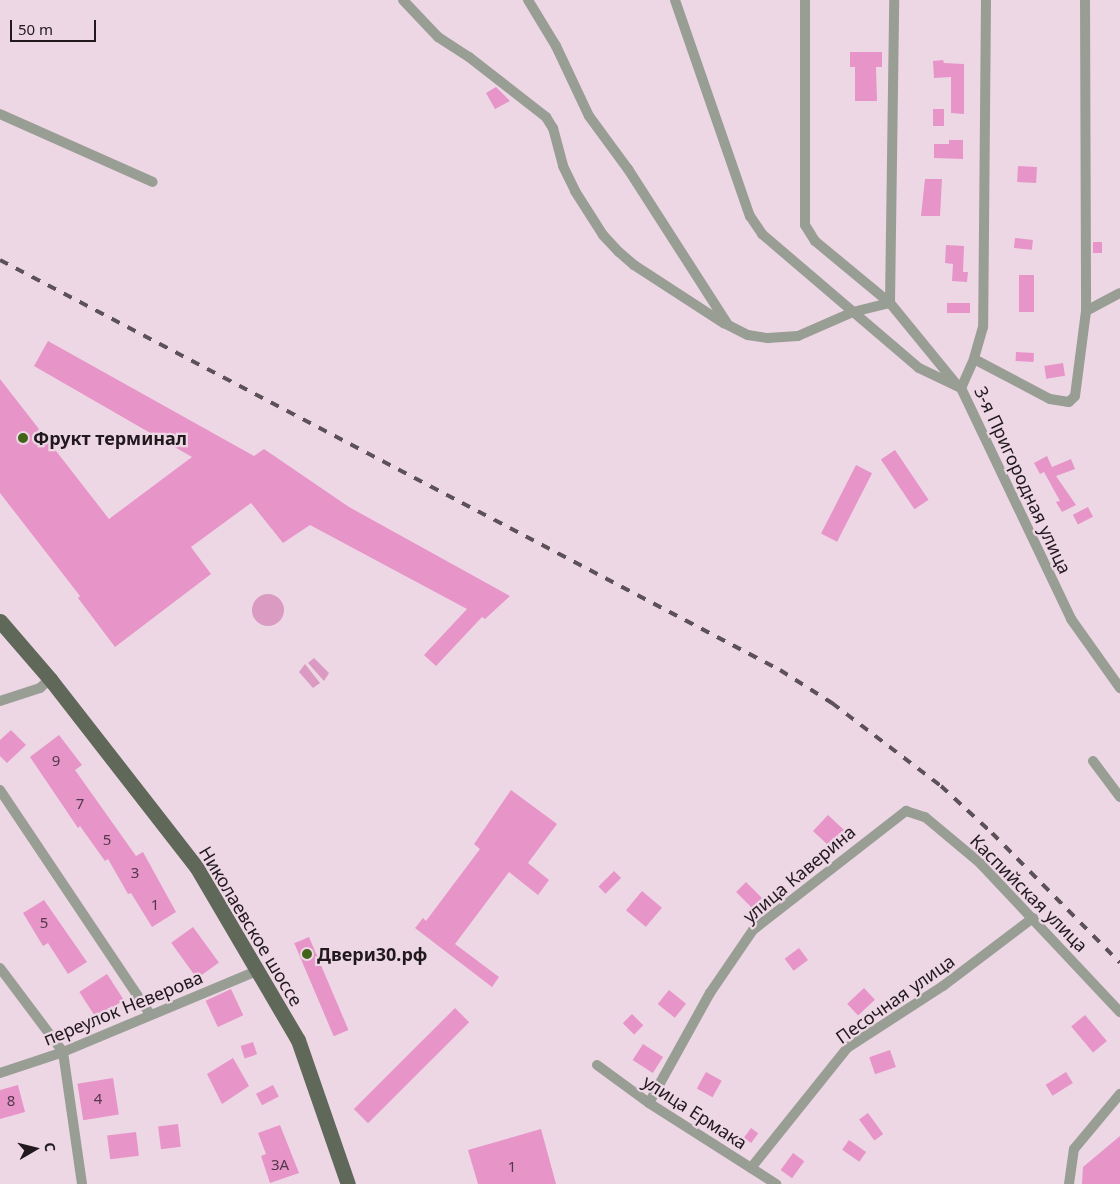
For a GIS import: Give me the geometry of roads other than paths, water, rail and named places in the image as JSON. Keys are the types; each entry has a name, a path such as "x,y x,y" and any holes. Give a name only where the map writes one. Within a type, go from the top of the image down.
{"main road":[{"name":"Николаевское шоссе","path":"0,621 50,679 197,868 298,1040 348,1184"}],"street":[{"path":"403,0 438,37 469,57 546,117 553,128 563,166 575,191 604,235 619,252 634,266 728,325 758,338 798,336 853,312 890,303"},
{"path":"528,0 556,46 589,116 648,199 728,325"},
{"path":"675,0 750,216 762,234 798,268 919,368 960,388"},
{"path":"806,0 805,225 815,241 890,303 960,388"},
{"path":"890,303 894,0"},
{"name":"3-я Пригородная улица","path":"986,0 983,326 974,359 960,388 1071,619 1120,688"},
{"path":"974,359 1050,399 1068,402 1075,396 1086,311 1085,0"},
{"path":"0,114 153,182"},
{"path":"1086,311 1120,293"},
{"path":"0,701 40,688 50,679"},
{"path":"1093,761 1120,797"},
{"path":"0,790 150,1014"},
{"name":"Каспийская улица","path":"906,811 925,817 979,862 1120,1012"},
{"name":"улица Каверина","path":"649,1103 710,993 753,930 906,811"},
{"name":"Песочная улица","path":"752,1168 847,1048 943,986 1033,918"},
{"path":"0,968 64,1052 82,1184"},
{"name":"переулок Неверова","path":"0,1073 64,1052 150,1014 257,971"},
{"name":"улица Ермака","path":"597,1065 649,1103 776,1184"},
{"path":"1069,1184 1074,1149 1120,1094"}],"railway":[{"path":"0,260 780,670 832,703 941,786 992,833 1120,963"}],"place":[{"name":"Фрукт терминал","path":"23,438"},
{"name":"Двери30.рф","path":"307,954"}]}
